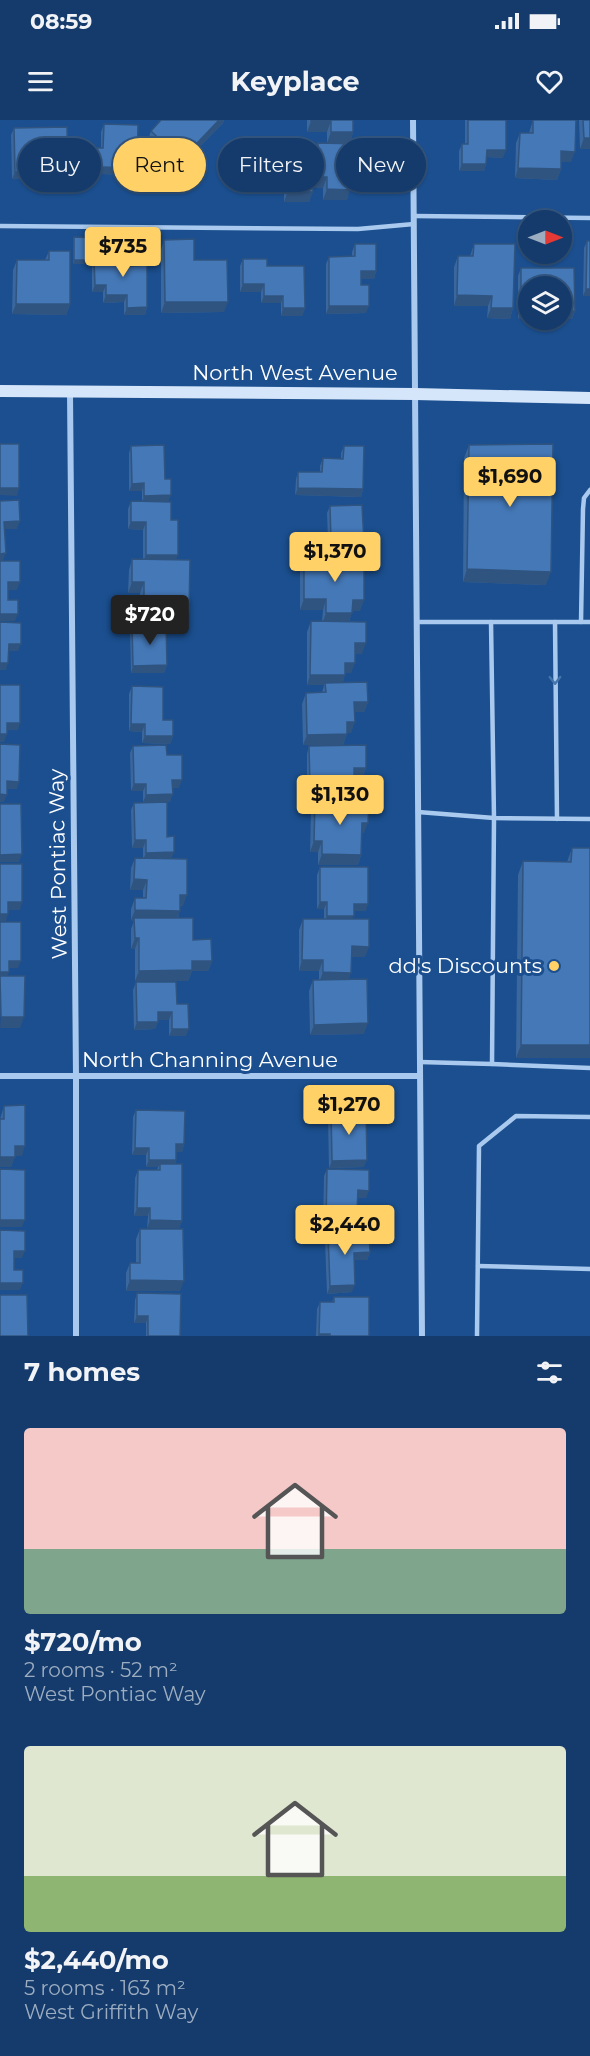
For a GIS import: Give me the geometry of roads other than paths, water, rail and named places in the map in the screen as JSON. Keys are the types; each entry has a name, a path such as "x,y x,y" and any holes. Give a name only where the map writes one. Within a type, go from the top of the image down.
{"main road":[{"name":"North West Avenue","path":"0,391 415,394 590,398"}],"street":[{"path":"413,120 422,1336"},
{"name":"West Pontiac Way","path":"70,391 76,1336"},
{"name":"North Channing Avenue","path":"0,1077 420,1076"}],"lane":[{"path":"414,216 590,218"},
{"path":"0,226 358,229 414,224"},
{"path":"581,622 583,509 584,498 590,490"},
{"path":"418,622 590,622"},
{"path":"491,622 494,818 492,1064"},
{"path":"555,622 557,819"},
{"path":"418,812 494,818 590,819"},
{"path":"420,1062 590,1068"},
{"path":"477,1336 479,1146 516,1116 590,1117"},
{"path":"478,1266 590,1269"}],"place":[{"name":"dd's Discounts","path":"554,966"}]}
